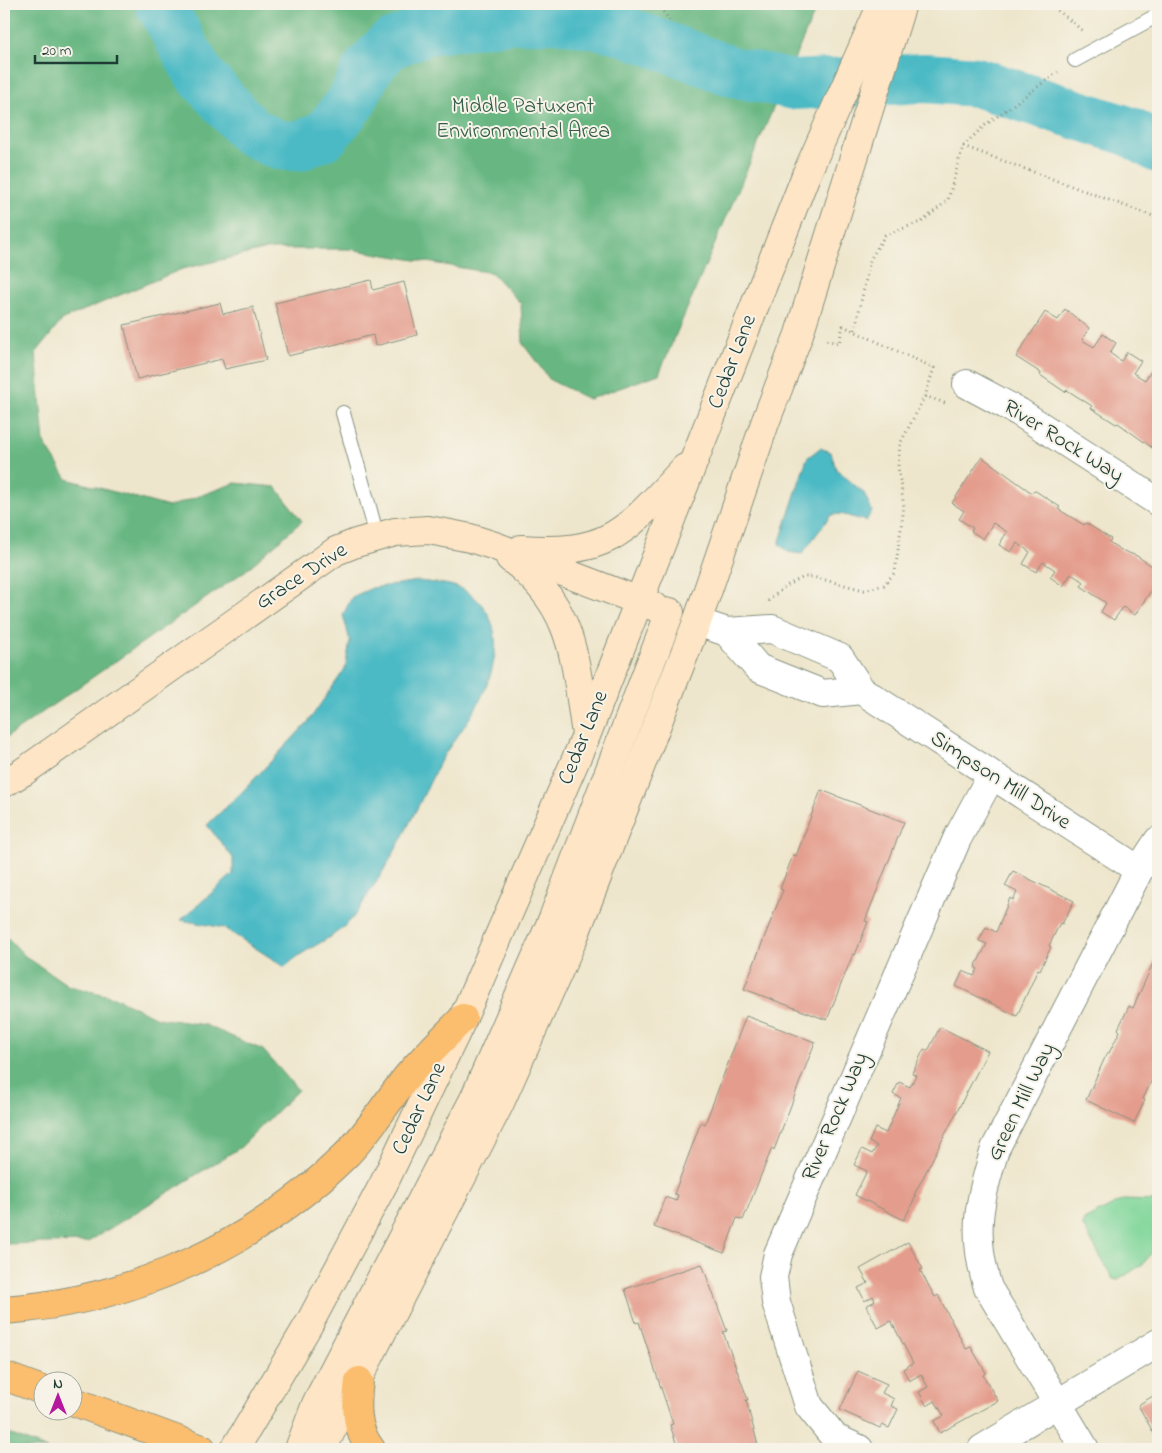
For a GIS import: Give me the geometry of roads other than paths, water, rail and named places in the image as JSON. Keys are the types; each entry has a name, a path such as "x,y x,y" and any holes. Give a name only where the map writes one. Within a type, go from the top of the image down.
{"highway":[{"path":"4,1310 44,1307 86,1298 156,1277 216,1251 260,1225 307,1191 346,1155 374,1123 406,1078 463,1018"},
{"path":"4,1376 32,1386"},
{"path":"359,1381 357,1416 364,1439 371,1449"},
{"path":"82,1405 202,1449"}],"main road":[{"name":"Cedar Lane","path":"235,1449 309,1324 384,1183 463,1018 586,736 806,175 882,4"},
{"path":"322,1449 359,1381 499,1105 573,939 697,622 765,423 799,334 902,4"},
{"path":"494,546 546,551 578,549 604,540 624,530 696,457"},
{"name":"Grace Drive","path":"4,783 23,772 336,551 394,532 428,530 470,538 697,622"},
{"path":"494,546 523,568 539,585 562,618 573,653 586,736"},
{"path":"299,1449 316,1404 474,1099 553,918 670,612"}],"street":[{"name":"River Rock Way","path":"966,384 1019,412 1158,502"},
{"name":"Simpson Mill Drive","path":"697,622 727,632 772,629 840,658 861,690 991,776 1139,870"},
{"path":"727,632 758,668 823,694 861,690"},
{"name":"River Rock Way","path":"859,1449 835,1438 809,1406 776,1302 773,1277 778,1254 956,839 991,776"},
{"name":"Green Mill Way","path":"1085,1449 988,1288 980,1261 977,1230 982,1195 995,1149 1139,870 1158,841"},
{"path":"982,1449 1058,1405 1158,1343"}],"lane":[{"path":"1075,60 1158,15"},
{"path":"343,414 377,536"}],"water":[{"path":"820,448 831,452 836,469 864,493 872,511 866,521 841,514 831,515 802,554 788,552 779,544 807,458"},
{"path":"418,581 457,587 469,593 483,606 491,621 495,638 495,655 485,690 476,707 441,760 396,849 357,912 343,928 292,960 285,967 224,928 181,920 233,874 233,858 207,825 243,791 308,722 345,669 350,641 343,615 352,597 372,588"}],"waterway":[{"path":"160,4 199,74 250,131 278,145 299,146 325,135 351,102 368,68 389,45 427,30 507,19 561,18 619,29 733,72 794,85 925,78 976,82 1131,132 1158,148"}],"park label":[{"name":"Middle Patuxent Environmental Area","path":"523,120"}]}
